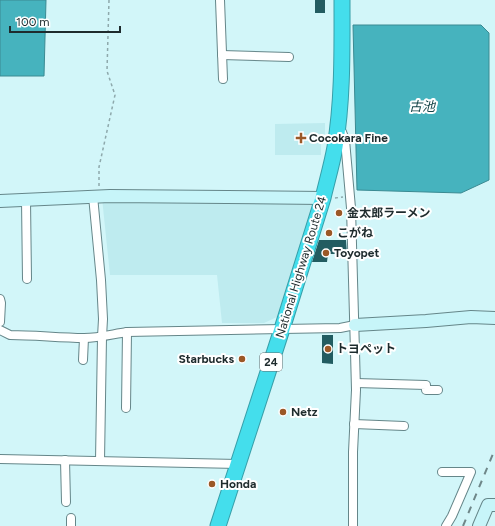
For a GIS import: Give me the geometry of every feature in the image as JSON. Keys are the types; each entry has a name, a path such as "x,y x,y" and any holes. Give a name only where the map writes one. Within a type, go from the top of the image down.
{"highway":[{"name":"National Highway Route 24","path":"218,526 323,198 335,148 341,73 342,0"}],"street":[{"path":"220,0 223,79"},
{"path":"222,55 289,58"},
{"path":"337,126 342,132 345,140 351,216 356,383 353,452 353,526"},
{"path":"96,196 102,320 100,461"},
{"path":"0,201 96,196 323,198"},
{"path":"26,200 27,279"},
{"path":"0,299 0,322"},
{"path":"0,330 10,335 84,338 127,332 340,328 355,325 471,317 495,318"},
{"path":"126,408 127,332"},
{"path":"83,360 84,338"},
{"path":"356,383 426,385 426,390 438,390"},
{"path":"354,424 404,426"},
{"path":"0,459 238,464"},
{"path":"65,460 66,502"},
{"path":"442,472 471,472 452,516 446,526"},
{"path":"479,526 488,505 495,505"}],"path":[{"path":"96,196 99,167 115,95 107,71 109,0"},
{"path":"323,198 340,197 350,194"}],"shaded area":[{"path":"325,123 325,134 321,134 321,155 275,155 275,124"},
{"path":"102,198 310,200 313,206 277,317 264,323 222,323 217,275 110,275"}],"water":[{"path":"0,0 46,0 44,76 0,76"},
{"name":"古池","path":"353,25 481,25 489,33 489,180 461,193 357,190"}],"building":[{"path":"315,0 325,0 325,13 315,13"},
{"path":"319,240 346,240 347,254 328,254 327,262 312,262"},
{"name":"トヨペット","path":"322,335 333,335 333,364 322,363"}],"railway":[{"path":"463,526 495,449"}],"place":[{"name":"Cocokara Fine","path":"301,138"},
{"name":"金太郎ラーメン","path":"339,213"},
{"name":"こがね","path":"329,233"},
{"name":"Toyopet","path":"326,253"},
{"name":"トヨペット","path":"328,349"},
{"name":"Starbucks","path":"242,359"},
{"name":"Netz","path":"283,412"},
{"name":"Honda","path":"212,484"}]}
